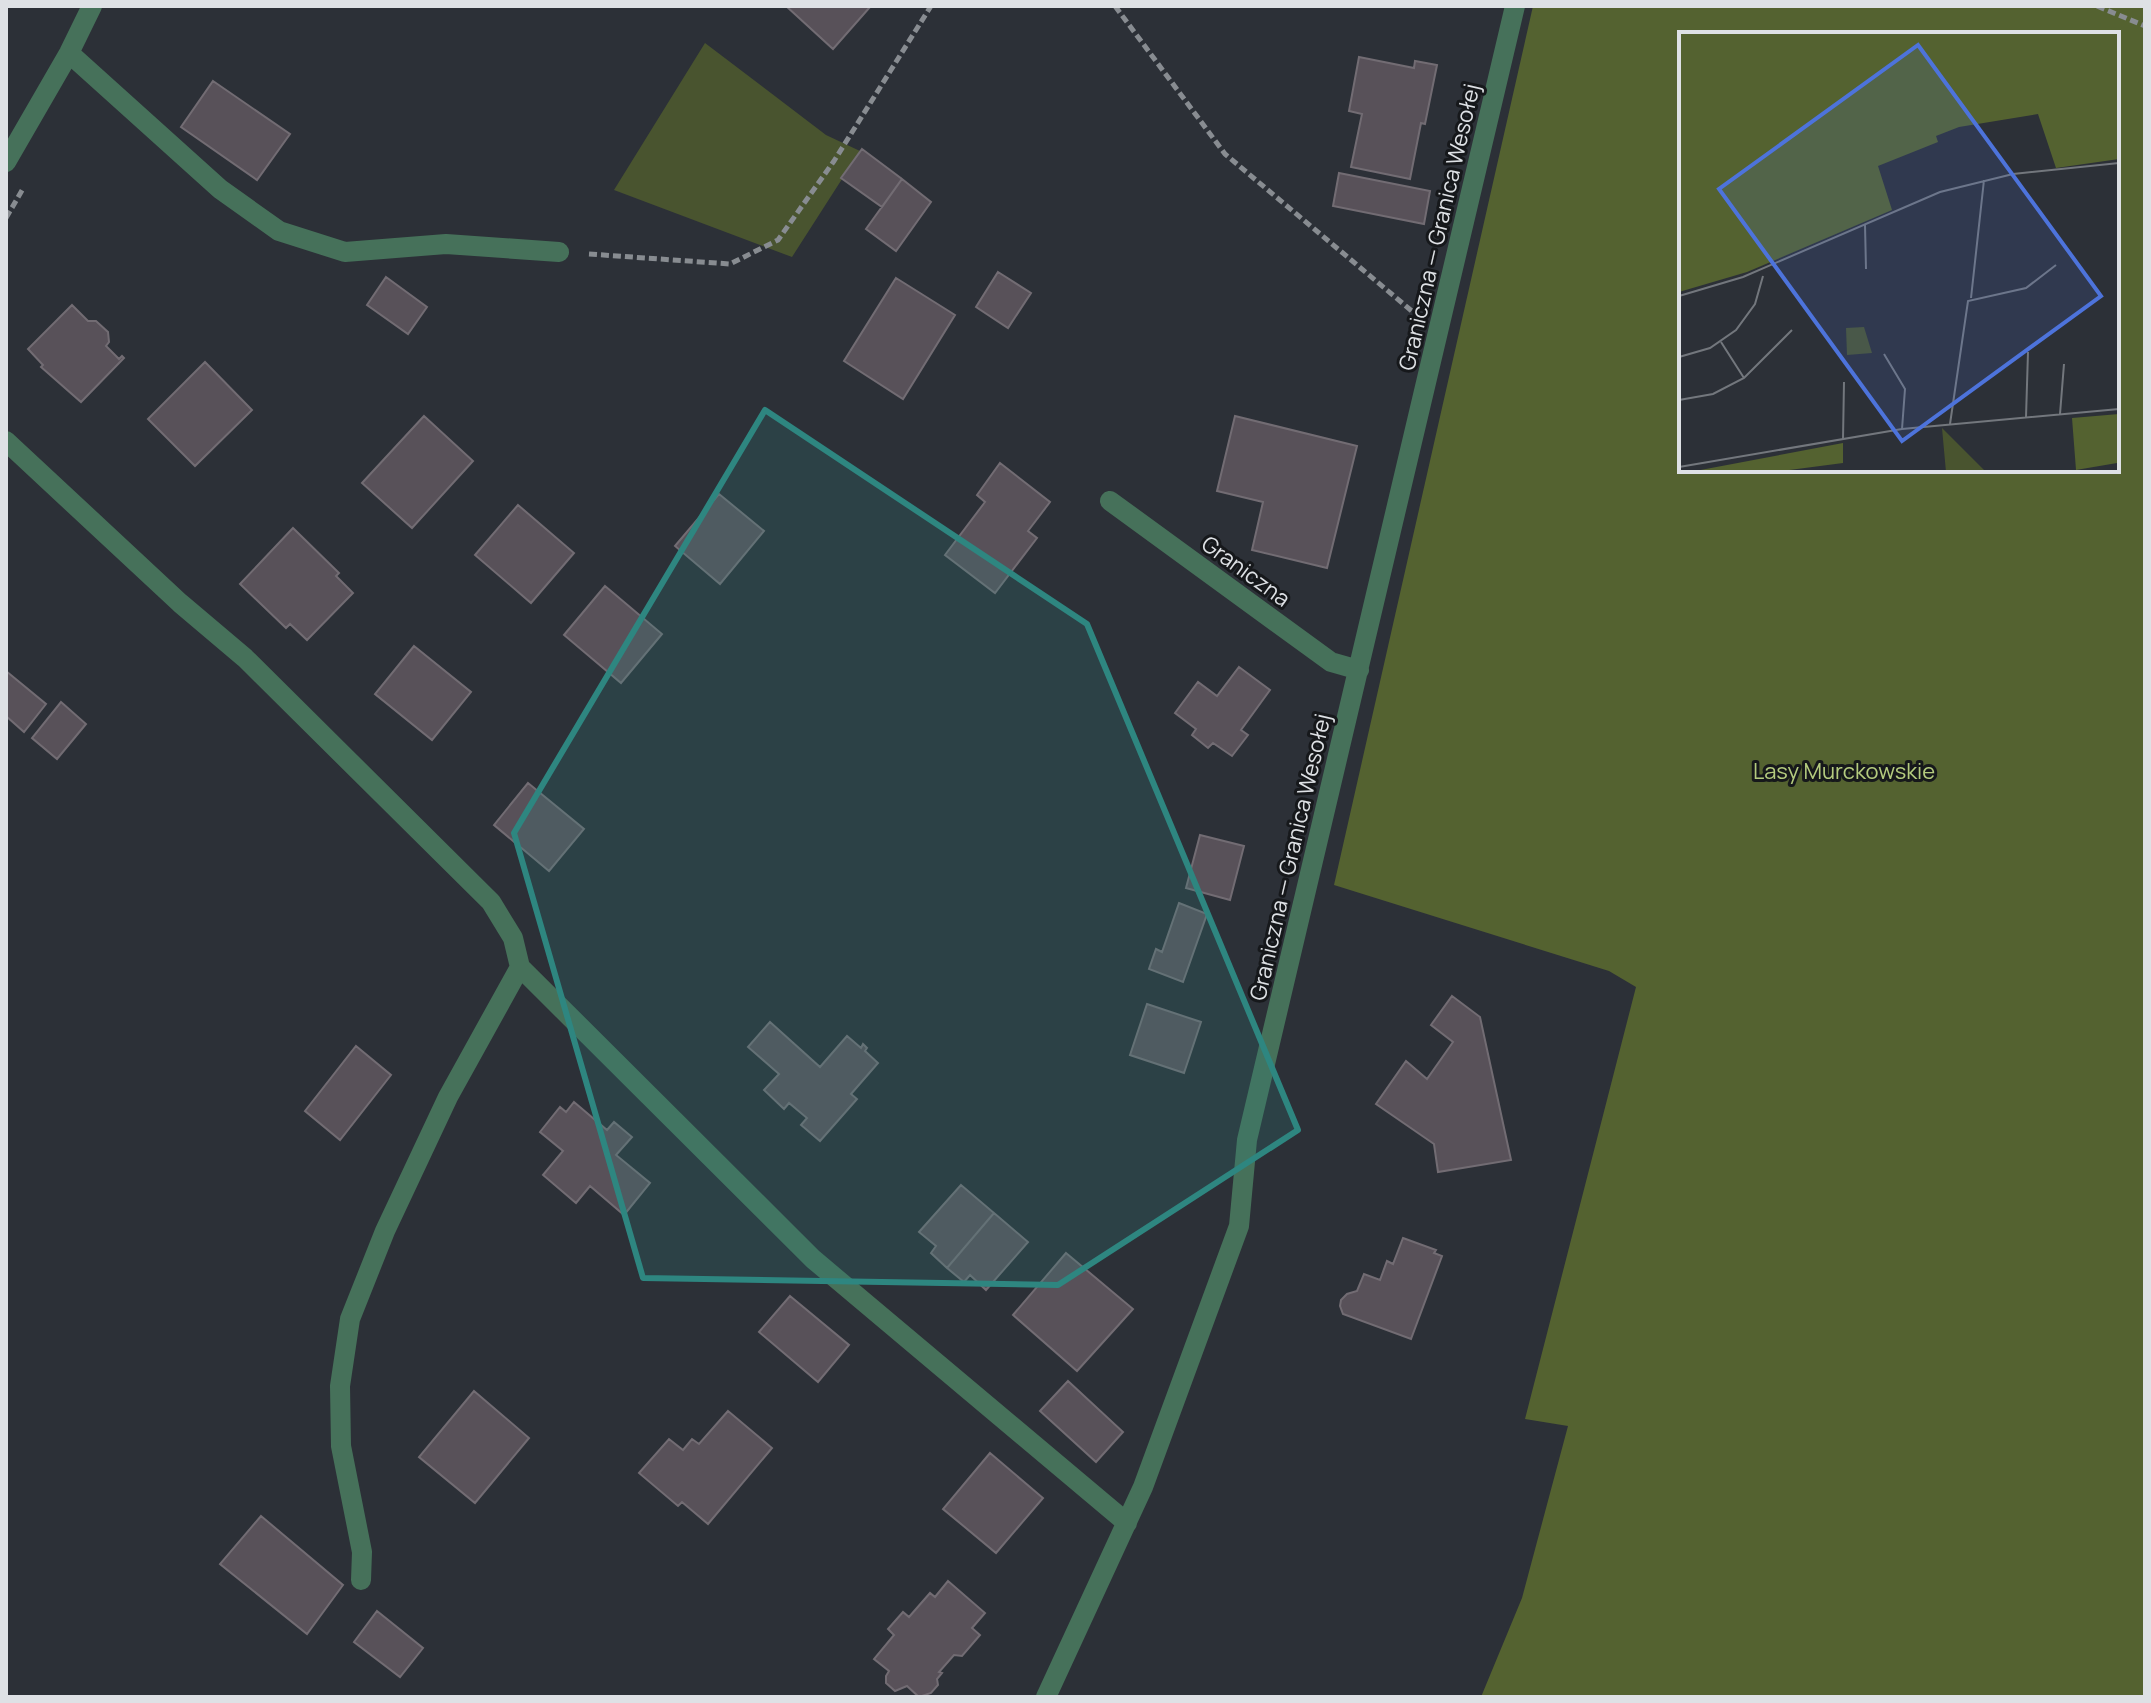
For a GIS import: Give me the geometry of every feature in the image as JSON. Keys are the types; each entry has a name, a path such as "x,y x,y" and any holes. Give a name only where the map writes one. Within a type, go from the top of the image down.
{"street":[{"path":"6,162 69,53 92,6"},
{"name":"Graniczna — Granica Wesołej","path":"1046,1697 1143,1487 1239,1226 1247,1140 1515,6"},
{"path":"69,53 220,189 279,231 345,252 446,244 559,252"},
{"path":"6,441 180,603 245,658 491,902 513,938 520,967 813,1259 1127,1523"},
{"name":"Graniczna","path":"1110,501 1331,662 1359,670"},
{"path":"361,1580 362,1552 341,1446 340,1386 350,1319 385,1231 448,1097 520,967"}],"path":[{"path":"559,252 730,264 778,240 834,161 931,6"},
{"path":"1115,6 1225,154 1439,333"},
{"path":"2097,6 2145,26"}],"highlighted area":[{"path":"765,410 1087,624 1298,1130 1058,1285 643,1278 514,833"}],"green space":[{"name":"Lasy Murckowskie","path":"1533,6 2145,6 2145,1697 1481,1697 1522,1598 1568,1426 1525,1419 1636,987 1609,971 1334,885"},
{"path":"705,43 826,135 860,151 792,257 614,190"}],"building":[{"path":"786,6 869,6 870,7 833,49"},
{"path":"1359,57 1414,68 1415,61 1437,65 1410,179 1351,167 1362,114 1349,111"},
{"path":"213,81 290,134 257,180 181,127"},
{"path":"862,149 902,179 882,207 841,178"},
{"path":"1339,173 1430,191 1424,224 1333,206"},
{"path":"902,179 931,202 896,251 866,229"},
{"path":"998,272 1031,293 1008,328 976,307"},
{"path":"386,277 427,307 408,334 367,305"},
{"path":"896,278 955,315 903,399 844,361"},
{"path":"72,305 88,321 96,321 108,332 109,342 106,346 119,359 124,358 81,402 41,367 43,365 28,349"},
{"path":"205,362 252,410 195,466 148,419"},
{"path":"424,416 473,461 412,528 362,483"},
{"path":"1235,416 1357,446 1327,568 1252,550 1263,502 1217,491"},
{"path":"1000,463 1050,502 1028,531 1037,538 995,593 945,555 985,502 977,495"},
{"path":"719,494 764,531 720,584 675,546"},
{"path":"518,505 574,553 531,603 475,555"},
{"path":"293,528 339,573 336,576 353,593 307,640 290,624 286,628 240,584"},
{"path":"605,586 662,634 621,683 564,635"},
{"path":"414,646 471,692 432,740 375,694"},
{"path":"1239,667 1270,690 1241,730 1248,735 1232,756 1213,743 1208,748 1192,735 1196,729 1175,713 1198,682 1217,696"},
{"path":"6,671 46,704 24,732 6,716"},
{"path":"61,702 86,724 57,759 32,738"},
{"path":"528,783 584,829 549,871 494,825"},
{"path":"1200,835 1244,846 1230,900 1186,888"},
{"path":"1179,903 1207,914 1183,982 1149,969 1156,949 1162,952"},
{"path":"1452,996 1480,1017 1511,1160 1438,1172 1434,1144 1376,1104 1406,1061 1427,1079 1453,1042 1431,1025"},
{"path":"1147,1004 1201,1022 1184,1073 1130,1055"},
{"path":"770,1022 820,1067 847,1036 861,1048 863,1044 867,1048 865,1051 878,1063 851,1094 857,1099 820,1141 801,1125 807,1118 789,1103 784,1109 764,1090 779,1074 748,1047"},
{"path":"356,1046 391,1075 340,1140 305,1111"},
{"path":"574,1102 607,1130 614,1122 632,1137 616,1155 650,1183 624,1215 590,1186 576,1203 543,1175 563,1151 540,1132 560,1107 566,1112"},
{"path":"961,1185 994,1213 947,1268 931,1253 936,1246 919,1232"},
{"path":"994,1213 1028,1242 986,1290 970,1275 964,1282 947,1268"},
{"path":"1403,1238 1436,1250 1434,1253 1442,1256 1411,1339 1343,1314 1340,1306 1347,1294 1357,1291 1364,1274 1380,1280 1387,1261 1393,1264"},
{"path":"1066,1253 1133,1309 1077,1371 1013,1315"},
{"path":"790,1296 849,1345 818,1382 759,1332"},
{"path":"1068,1381 1123,1432 1096,1462 1040,1411"},
{"path":"474,1391 529,1438 475,1503 419,1457"},
{"path":"728,1411 772,1448 708,1524 682,1502 678,1506 639,1473 669,1439 683,1450 692,1439 699,1444"},
{"path":"990,1453 1043,1498 996,1553 943,1509"},
{"path":"261,1516 343,1585 307,1634 220,1564"},
{"path":"948,1581 985,1613 972,1628 980,1635 962,1656 954,1655 939,1672 942,1673 937,1679 938,1685 931,1693 919,1697 907,1686 895,1691 886,1683 889,1671 874,1659 894,1635 888,1629 903,1612 909,1617 930,1593 935,1597"},
{"path":"377,1611 423,1648 400,1677 354,1642"}]}
